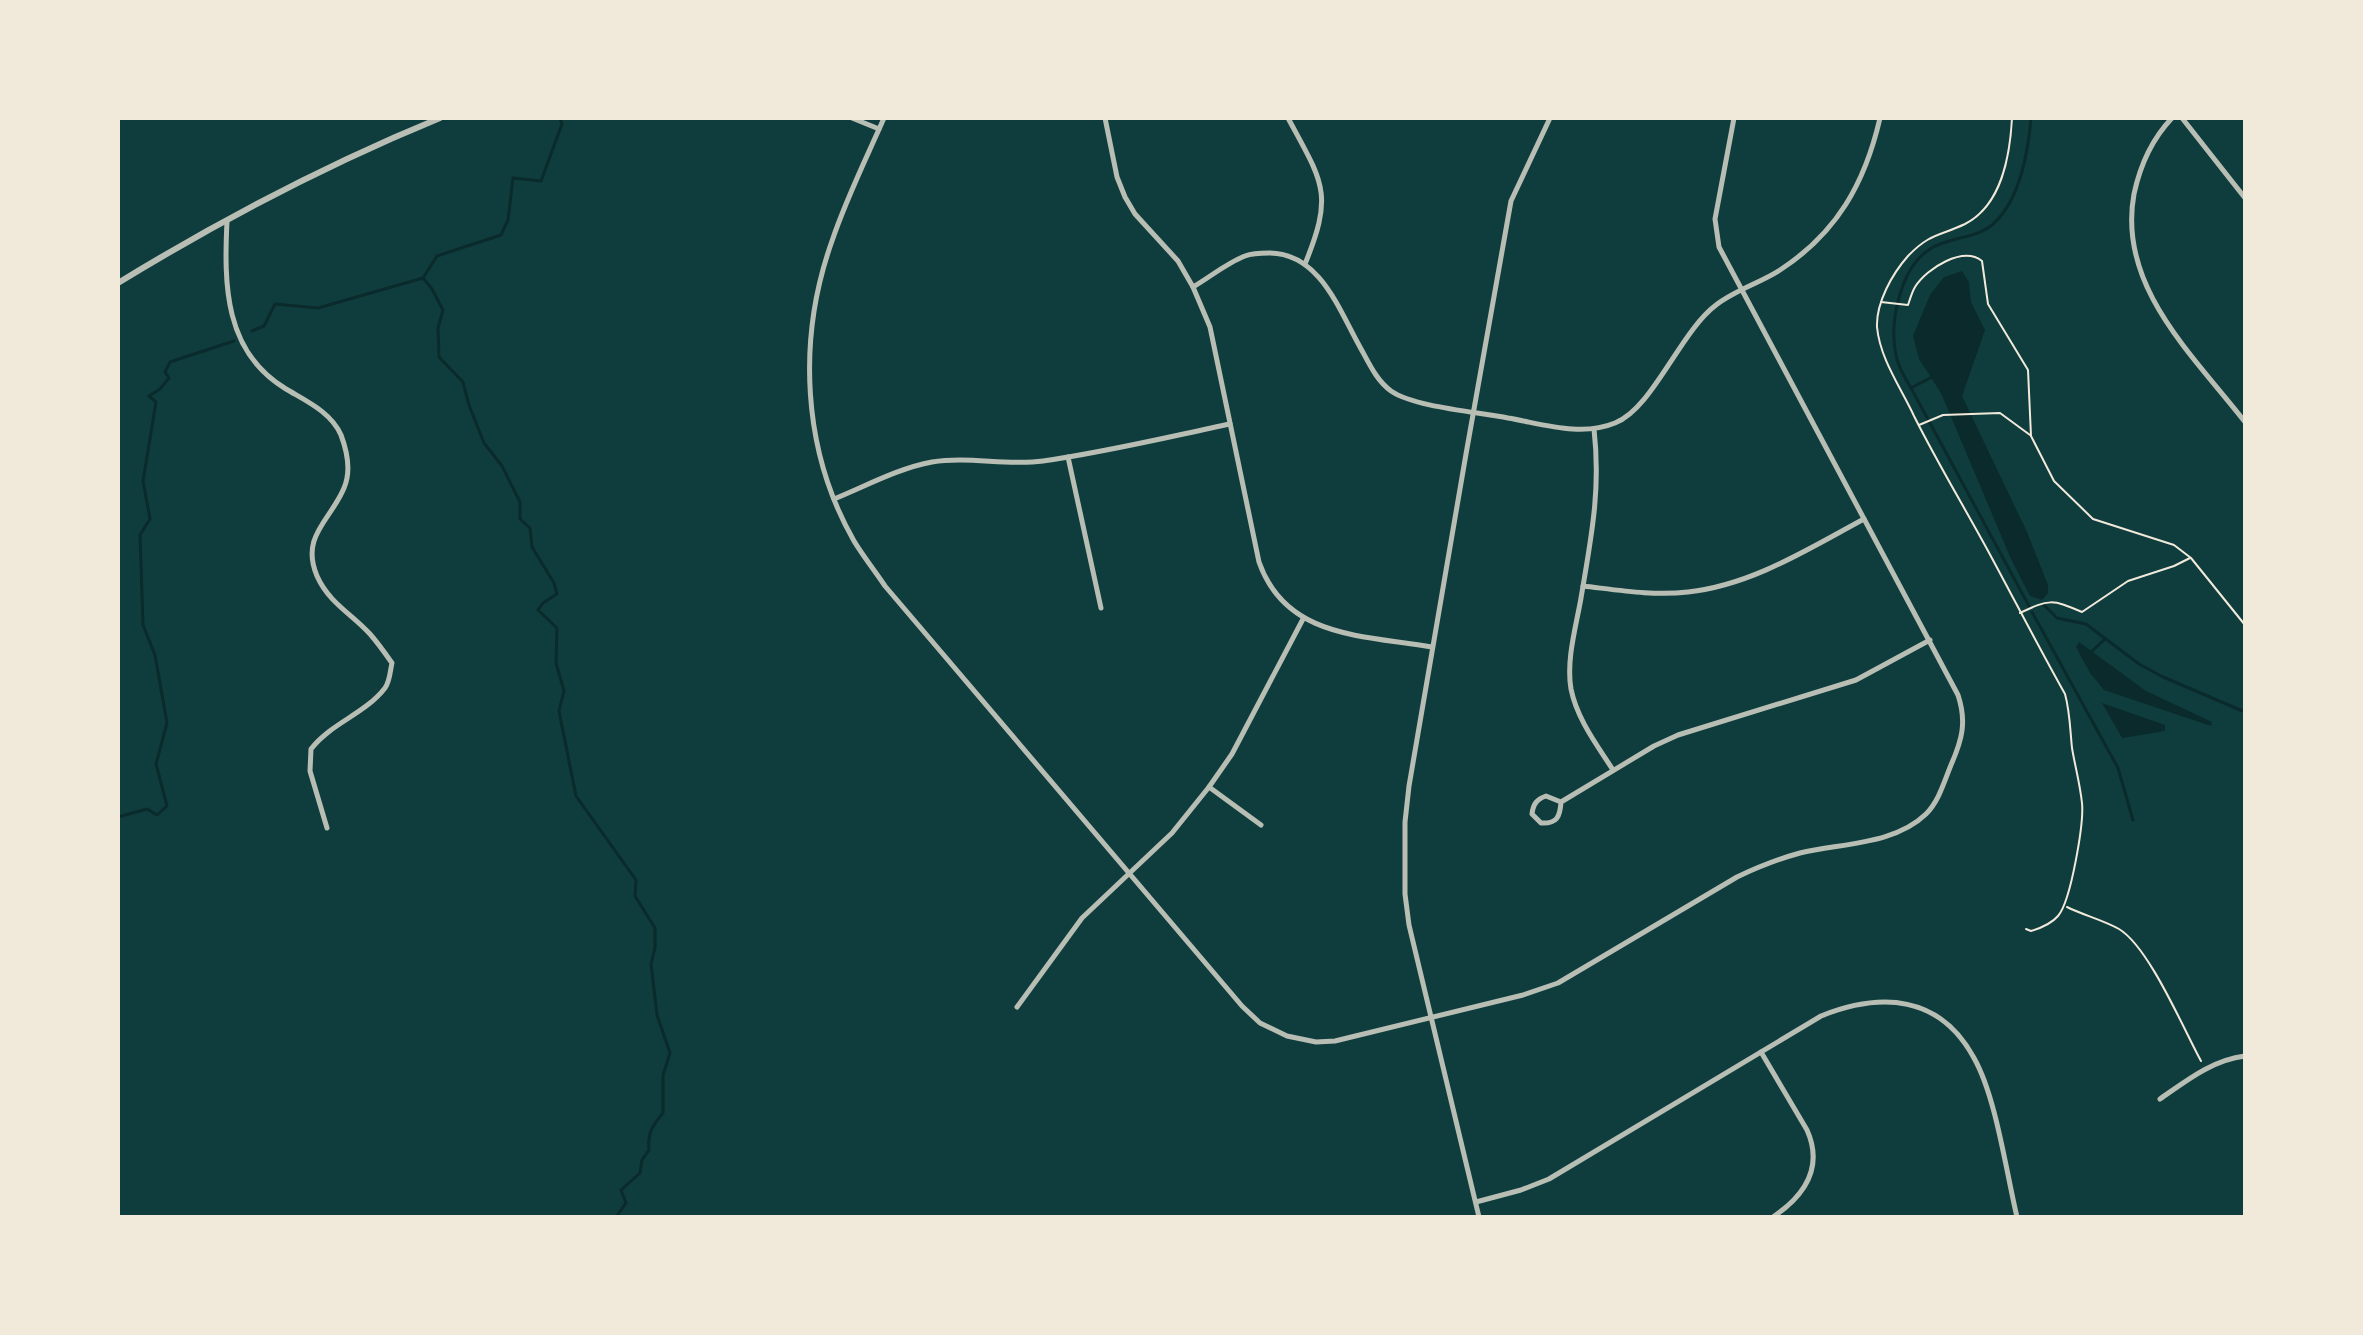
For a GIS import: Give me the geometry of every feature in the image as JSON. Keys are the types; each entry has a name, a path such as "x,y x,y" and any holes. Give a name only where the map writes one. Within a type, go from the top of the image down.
{"street":[{"path":"118,283 267,197 440,118"},
{"path":"852,118 879,129"},
{"path":"884,118 832,241 810,327 812,419 821,462 834,499 854,541 885,586 1253,1017 1287,1036 1316,1042 1335,1041 1431,1018 1558,983 1737,877 1801,853 1898,834 1928,812 1937,799 1963,738 1964,713 1958,695 1719,247 1715,219 1734,118"},
{"path":"1105,118 1117,177 1125,197 1135,214 1178,261 1210,327 1263,574 1277,596 1303,619 1325,628 1432,647"},
{"path":"1288,118 1314,165 1322,192 1320,227 1305,264"},
{"path":"1479,1217 1409,925 1405,822 1432,647 1511,201 1550,118"},
{"path":"1193,287 1243,256 1279,253 1305,264 1327,287 1381,383 1407,400 1576,430 1594,429 1617,422 1636,410 1701,318 1718,303 1780,270 1818,239 1852,196 1871,155 1880,118"},
{"path":"2172,118 2154,141 2137,182 2132,205 2132,238 2138,268 2157,309 2245,422"},
{"path":"2182,118 2245,198"},
{"path":"227,221 225,275 237,330 268,377 324,412 340,433 348,460 344,489 315,534 313,562 318,576 340,609 369,632 392,663 387,686 356,715 324,735 311,749 310,771 327,828"},
{"path":"834,499 931,462 1025,463 1230,424"},
{"path":"1594,429 1598,495 1570,660 1571,689 1581,718 1613,770"},
{"path":"1068,457 1101,608"},
{"path":"1583,586 1657,593 1718,587 1768,570 1864,519"},
{"path":"1017,1007 1082,918 1172,833 1209,787 1232,754 1303,619"},
{"path":"1561,802 1678,735 1856,680 1930,640"},
{"path":"1209,787 1261,825"},
{"path":"1546,796 1561,802 1561,813 1550,824 1541,823 1532,814 1540,798 1546,796"},
{"path":"1476,1202 1549,1179 1821,1016 1858,1003 1881,1001 1900,1002 1938,1018 1956,1033 1980,1069 2017,1217"},
{"path":"1761,1052 1807,1130 1813,1157 1805,1188 1793,1204 1773,1217"},
{"path":"2160,1099 2205,1069 2245,1056"}],"path":[{"path":"2012,118 2010,147 1997,189 1988,206 1964,225 1924,241 1906,259 1881,302 1877,326 1882,352 2065,694 2070,711 2072,746 2082,804 2079,837 2065,906 2053,921 2031,931 2026,929"},
{"path":"1881,302 1908,305 1921,279 1946,261 1975,255 1982,261 1988,304 2028,370 2031,436 2054,481 2093,519 2174,545 2191,558 2245,625"},
{"path":"1919,425 1943,415 2000,413 2031,436"},
{"path":"2020,613 2046,600 2082,612 2128,581 2191,558"},
{"path":"2065,906 2117,928 2137,945 2205,1069"}],"water":[{"path":"1962,271 1969,282 1971,302 1985,330 1962,396 2027,532 2048,585 2048,593 2042,600 2030,596 2011,559 1941,393 1919,359 1913,336 1930,295 1944,277"},
{"path":"2079,642 2146,691 2212,722 2211,726 2104,690 2090,673 2076,647"},
{"path":"2102,703 2165,725 2165,731 2122,738"}],"waterway":[{"path":"252,331 264,326 275,304 318,308 423,278 437,256 501,235 508,220 513,178 541,181 562,124 560,118"},
{"path":"2029,606 1898,364 1894,328 1904,282 1920,258 1937,245 1985,230 2002,215 2021,176 2031,118"},
{"path":"423,278 443,310 438,328 439,357 463,382 484,443 502,466 520,502 520,519 530,528 532,547 554,583 557,594 538,610 557,628 556,663 564,691 559,711 576,796 636,880 635,896 655,928 651,964 657,1015 670,1053 663,1075 663,1113 652,1130 649,1150 642,1160 640,1173 621,1190 626,1203 616,1217"},
{"path":"118,817 147,809 157,815 167,806 156,764 167,723 155,655 143,625 140,535 150,519 143,481 156,402 149,396 169,378 165,372 170,362 234,341"},
{"path":"1911,388 1932,377"},
{"path":"2044,605 2057,618 2086,624 2139,664 2163,677 2245,712"},
{"path":"2032,612 2118,768 2133,820"},
{"path":"2091,652 2105,639"}]}
